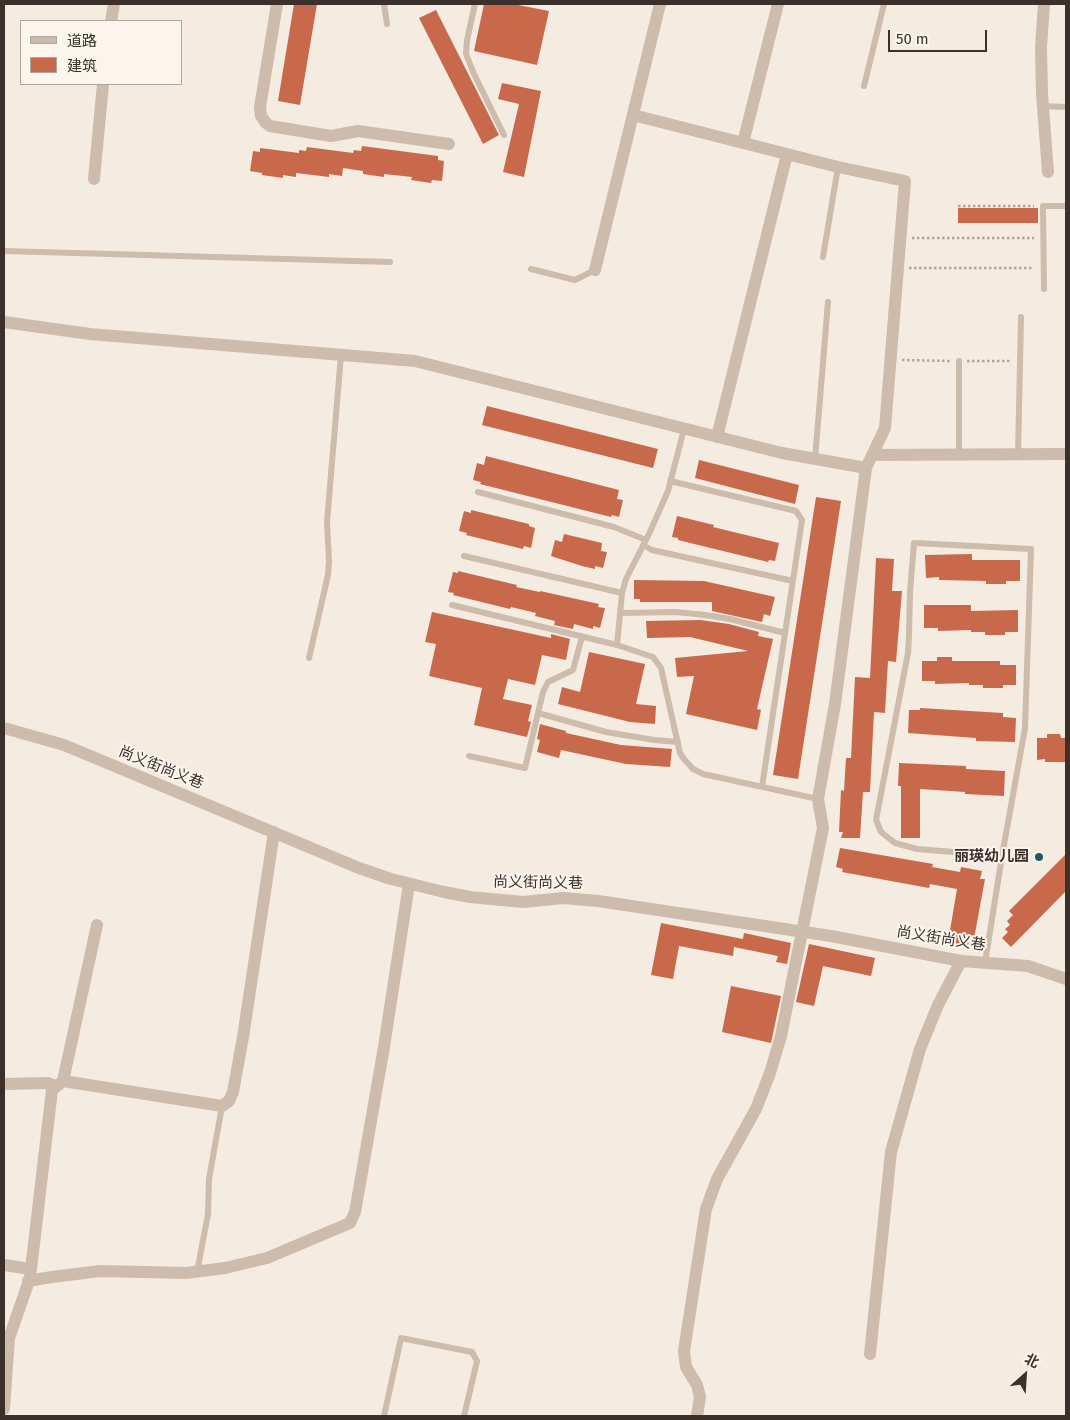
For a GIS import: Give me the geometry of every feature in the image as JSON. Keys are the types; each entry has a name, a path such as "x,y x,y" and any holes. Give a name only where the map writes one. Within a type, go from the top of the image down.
{"street":[{"path":"111,20 114,4"},
{"path":"277,4 260,107 261,116 266,123 270,126 331,136 358,130 449,144"},
{"path":"595,270 660,4"},
{"path":"742,142 778,4"},
{"path":"1044,4 1041,47 1042,106 1048,172"},
{"path":"94,179 103,85"},
{"path":"633,115 787,154 905,181 885,428 866,468 835,704 818,799 823,828 781,1036 770,1073 756,1109 717,1179 706,1209 684,1351 686,1367 697,1385 700,1397 697,1416"},
{"path":"717,437 787,154"},
{"path":"4,322 90,334 415,361 782,454 866,468"},
{"path":"872,455 1066,454"},
{"name":"尚义街尚义巷","path":"4,728 64,745 359,868 409,884 470,897 523,902 581,899 803,932 961,961 1028,966 1066,979"},
{"path":"4,1084 59,1083 222,1106 229,1101 232,1097 243,1037 274,832"},
{"path":"4,1265 30,1275 52,1276 100,1271 197,1272 225,1268 267,1258 343,1227 352,1220 384,1047 409,884"},
{"path":"4,1416 10,1338 30,1275 52,1090 59,1083 97,925"},
{"path":"870,1354 891,1152 920,1049 938,1005 961,961"}],"lane":[{"path":"384,4 387,24"},
{"path":"475,4 466,54 504,135"},
{"path":"864,86 884,4"},
{"path":"1042,106 1066,106"},
{"path":"823,257 838,166"},
{"path":"1044,289 1044,206 1066,206"},
{"path":"4,252 390,262"},
{"path":"531,269 575,280 595,270"},
{"path":"815,459 828,302"},
{"path":"1018,455 1020,316"},
{"path":"308,658 328,575 327,522 341,355"},
{"path":"959,361 959,455"},
{"path":"617,645 622,593 628,574 668,491 684,429"},
{"path":"670,481 796,512 802,520 762,787"},
{"path":"478,492 614,527 644,543 652,550 793,581"},
{"path":"985,963 1002,856 1026,728 1031,549 914,543 908,653 876,820 885,836 890,840 917,849 1002,856"},
{"path":"464,556 622,593"},
{"path":"452,605 617,645 653,657 661,668 680,753 692,768 703,774 818,799"},
{"path":"621,613 676,612 705,615 730,619 785,633"},
{"path":"469,756 525,768 543,692 548,682 573,670 582,637"},
{"path":"538,713 606,732 678,742"},
{"path":"197,1272 208,1214 209,1179 222,1106"},
{"path":"384,1416 401,1338 472,1352 477,1360 464,1416"}],"path":[{"path":"958,206 1044,206"},
{"path":"900,238 1044,238"},
{"path":"898,268 1044,268"}],"building":[{"path":"294,4 317,4 300,105 278,101"},
{"path":"484,4 513,4 549,11 537,65 474,51"},
{"path":"436,10 499,135 483,144 419,18"},
{"path":"502,83 541,91 524,177 503,172 519,104 498,99"},
{"path":"362,146 438,156 438,160 444,161 442,181 432,180 431,183 411,180 412,177 384,174 384,177 363,174 363,171 343,168 342,176 329,174 329,177 296,173 296,177 283,175 283,178 250,171 253,151 260,152 260,148 299,153 299,150 306,151 307,147 353,153 354,150 361,151"},
{"path":"958,208 1038,208 1038,223 958,223"},
{"path":"487,406 658,449 653,468 482,425"},
{"path":"486,456 619,490 617,499 623,500 619,517 612,515 611,517 480,484 481,482 473,480 477,463 484,465"},
{"path":"699,460 799,485 795,504 695,478"},
{"path":"816,497 841,501 798,779 773,775"},
{"path":"471,510 529,524 529,526 535,528 531,548 524,546 523,549 466,535 467,533 459,531 464,511 471,513"},
{"path":"677,516 779,543 775,561 769,560 768,562 678,540 678,538 672,537"},
{"path":"564,534 602,543 601,551 607,552 603,568 595,566 595,569 582,566 551,556 555,540 562,542"},
{"path":"972,554 972,560 1020,560 1020,581 1006,581 1006,584 986,584 986,581 939,580 939,577 926,578 925,555"},
{"path":"876,558 894,559 892,591 902,591 896,662 888,661 885,713 874,712 870,792 863,792 860,838 841,838 843,832 839,832 841,790 844,791 846,758 851,758 855,677 870,678"},
{"path":"458,571 517,585 516,587 599,604 598,607 605,608 600,628 593,626 593,629 574,624 573,629 554,625 555,621 535,616 536,613 511,607 510,609 453,595 454,593 448,592 453,572 458,573"},
{"path":"634,580 704,581 775,597 770,616 764,614 762,622 712,611 712,602 640,602 640,599 634,599"},
{"path":"924,605 971,605 971,611 1018,610 1018,632 1005,632 1005,635 985,635 985,632 971,632 971,630 938,631 938,628 924,628"},
{"path":"432,612 551,638 551,634 570,639 566,660 542,655 535,685 508,679 503,699 532,705 528,721 531,722 527,737 474,725 482,688 429,676 436,644 425,642"},
{"path":"700,620 729,624 759,632 758,636 773,639 757,709 761,710 757,730 686,714 694,676 677,677 675,658 748,651 690,637 647,638 646,621"},
{"path":"589,652 645,664 636,704 656,706 655,724 630,722 558,704 562,687 580,692"},
{"path":"937,657 952,657 952,661 1000,661 1000,665 1016,665 1016,685 1003,685 1003,688 983,688 983,685 969,685 969,683 935,684 935,681 922,681 922,661 937,661"},
{"path":"920,708 1003,713 1003,717 1016,718 1015,742 976,741 976,738 908,733 909,710 920,710"},
{"path":"540,724 566,731 566,733 621,745 672,749 670,767 626,764 561,750 559,758 537,752 540,740 537,739"},
{"path":"1047,734 1060,734 1061,738 1066,738 1066,762 1045,762 1045,759 1037,760 1037,738 1047,738"},
{"path":"899,763 966,766 966,769 1005,771 1004,796 920,789 920,838 901,838 901,786 898,786"},
{"path":"840,848 933,864 932,867 960,872 961,867 982,871 980,879 985,879 974,939 969,939 968,946 948,942 957,889 930,884 929,888 842,872 843,869 836,867"},
{"path":"1066,854 1066,891 1011,947 1002,938 1008,932 1005,929 1010,925 1007,921 1013,915 1009,911"},
{"path":"661,923 743,939 744,933 791,943 787,964 776,962 778,956 734,947 733,956 679,946 673,979 651,975"},
{"path":"809,944 875,958 871,976 823,966 814,1006 796,1002"},
{"path":"731,986 781,996 771,1043 722,1032"}],"place":[{"name":"丽瑛幼儿园","path":"1039,857"}]}
